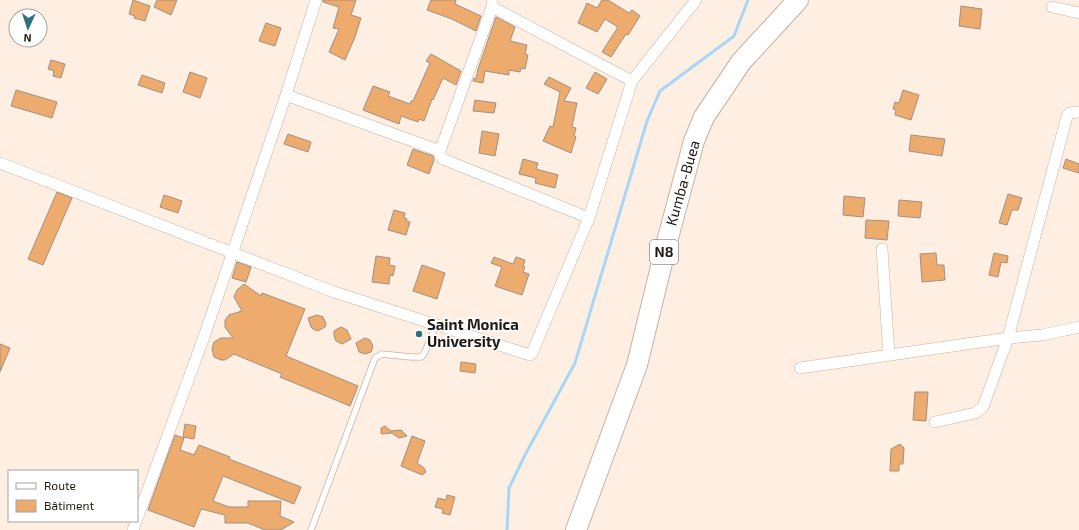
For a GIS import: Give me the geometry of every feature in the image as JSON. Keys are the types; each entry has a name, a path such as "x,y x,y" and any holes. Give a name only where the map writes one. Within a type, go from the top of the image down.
{"highway":[{"name":"Kumba-Buea","path":"576,530 637,365 668,238 694,141 704,117 741,62 798,0"}],"street":[{"path":"138,517 205,334 286,95 316,0"},
{"path":"0,163 334,292 530,355 589,218 632,81 695,0"},
{"path":"589,218 443,159 440,156 440,151 492,3 632,81"},
{"path":"1052,7 1079,13"},
{"path":"286,95 440,151"},
{"path":"935,422 975,413 983,407 1008,338 1067,116 1070,113 1079,112"},
{"path":"882,249 889,355"},
{"path":"800,368 1008,338 1042,335 1079,327"}],"lane":[{"path":"311,530 375,358 382,354 421,357 424,354 436,325"}],"building":[{"path":"133,0 150,6 145,21 134,18 135,16 129,14"},
{"path":"157,0 177,0 171,15 154,7"},
{"path":"323,0 356,0 351,15 361,18 345,60 329,52 339,29 333,28 339,7 323,2"},
{"path":"431,0 456,0 455,4 481,16 476,31 452,19 427,10"},
{"path":"602,0 608,0 629,13 632,10 640,16 611,57 602,52 618,27 605,19 597,32 578,23 587,3 597,8"},
{"path":"961,6 982,9 980,29 959,26"},
{"path":"496,17 515,27 510,41 527,45 525,54 528,55 525,69 521,68 520,72 509,70 509,75 485,71 483,83 473,81 474,78 476,79"},
{"path":"266,23 281,28 275,46 259,41"},
{"path":"431,54 461,71 456,85 443,78 433,100 432,99 424,121 419,119 418,122 401,116 399,124 363,110 373,86 390,92 388,96 410,104 411,101 413,101 430,63 426,61"},
{"path":"51,60 65,64 61,78 53,76 54,71 48,69"},
{"path":"190,72 207,78 200,98 183,92"},
{"path":"595,72 607,79 598,94 586,88"},
{"path":"142,75 165,83 162,93 138,85"},
{"path":"549,77 571,88 564,101 577,103 572,127 576,128 574,136 576,137 571,153 543,141 550,126 553,127 560,92 544,84"},
{"path":"16,90 57,102 52,118 11,106"},
{"path":"903,90 919,95 911,120 895,115 896,110 893,109 895,102 899,103"},
{"path":"475,100 496,103 494,113 473,111"},
{"path":"482,131 499,134 495,156 479,153"},
{"path":"288,134 311,142 308,152 284,144"},
{"path":"911,135 945,139 942,156 909,151"},
{"path":"413,149 433,156 434,160 429,174 407,165"},
{"path":"523,159 538,163 536,169 558,175 555,188 535,183 536,178 519,174"},
{"path":"1066,159 1079,164 1079,173 1063,168"},
{"path":"57,192 72,198 43,265 28,259"},
{"path":"1008,194 1022,198 1018,210 1012,210 1007,225 999,223"},
{"path":"164,195 182,201 178,213 160,207"},
{"path":"844,196 865,198 863,217 843,215"},
{"path":"899,200 922,202 920,218 898,216"},
{"path":"394,210 405,213 404,218 407,219 406,221 410,222 406,235 388,230"},
{"path":"866,220 889,221 887,240 865,238"},
{"path":"936,253 937,265 944,265 945,280 922,282 920,254"},
{"path":"994,253 1008,256 1007,263 1001,262 998,277 989,275"},
{"path":"376,256 390,258 389,265 395,266 393,276 390,275 389,284 372,282"},
{"path":"494,257 513,264 516,257 525,260 523,272 529,274 522,295 495,286 502,267 491,263"},
{"path":"237,262 251,267 246,282 232,278"},
{"path":"422,265 445,273 437,299 413,291"},
{"path":"244,284 261,296 262,293 305,309 286,356 358,386 350,406 280,377 282,374 234,354 225,360 214,357 212,349 214,342 221,338 233,338 225,327 225,320 229,315 242,311 234,297 237,290"},
{"path":"317,315 323,317 326,323 325,327 318,331 311,327 308,318"},
{"path":"341,327 347,330 351,339 342,344 336,341 334,336 334,331"},
{"path":"365,338 370,340 373,346 371,352 365,354 359,352 356,343"},
{"path":"0,344 10,348 0,372"},
{"path":"461,362 476,364 475,373 460,371"},
{"path":"915,392 928,392 926,421 913,420"},
{"path":"185,424 196,426 194,439 183,437"},
{"path":"385,426 391,431 401,430 407,436 399,438 392,433 382,434 381,428"},
{"path":"175,435 184,438 180,450 194,455 199,445 230,457 229,459 301,487 294,504 223,476 213,501 229,507 248,507 248,501 281,501 280,516 294,522 281,530 265,530 248,523 225,523 225,515 201,509 194,527 148,510"},
{"path":"412,436 425,441 417,463 424,468 426,472 422,475 401,466"},
{"path":"900,444 904,448 903,464 899,464 899,471 890,471 891,449"},
{"path":"447,495 455,497 450,515 442,513 443,509 435,507 438,498 446,500"}],"waterway":[{"path":"507,530 509,488 525,455 575,363 647,121 660,91 734,36 748,0"}],"place":[{"name":"Saint Monica University","path":"419,334"}]}
